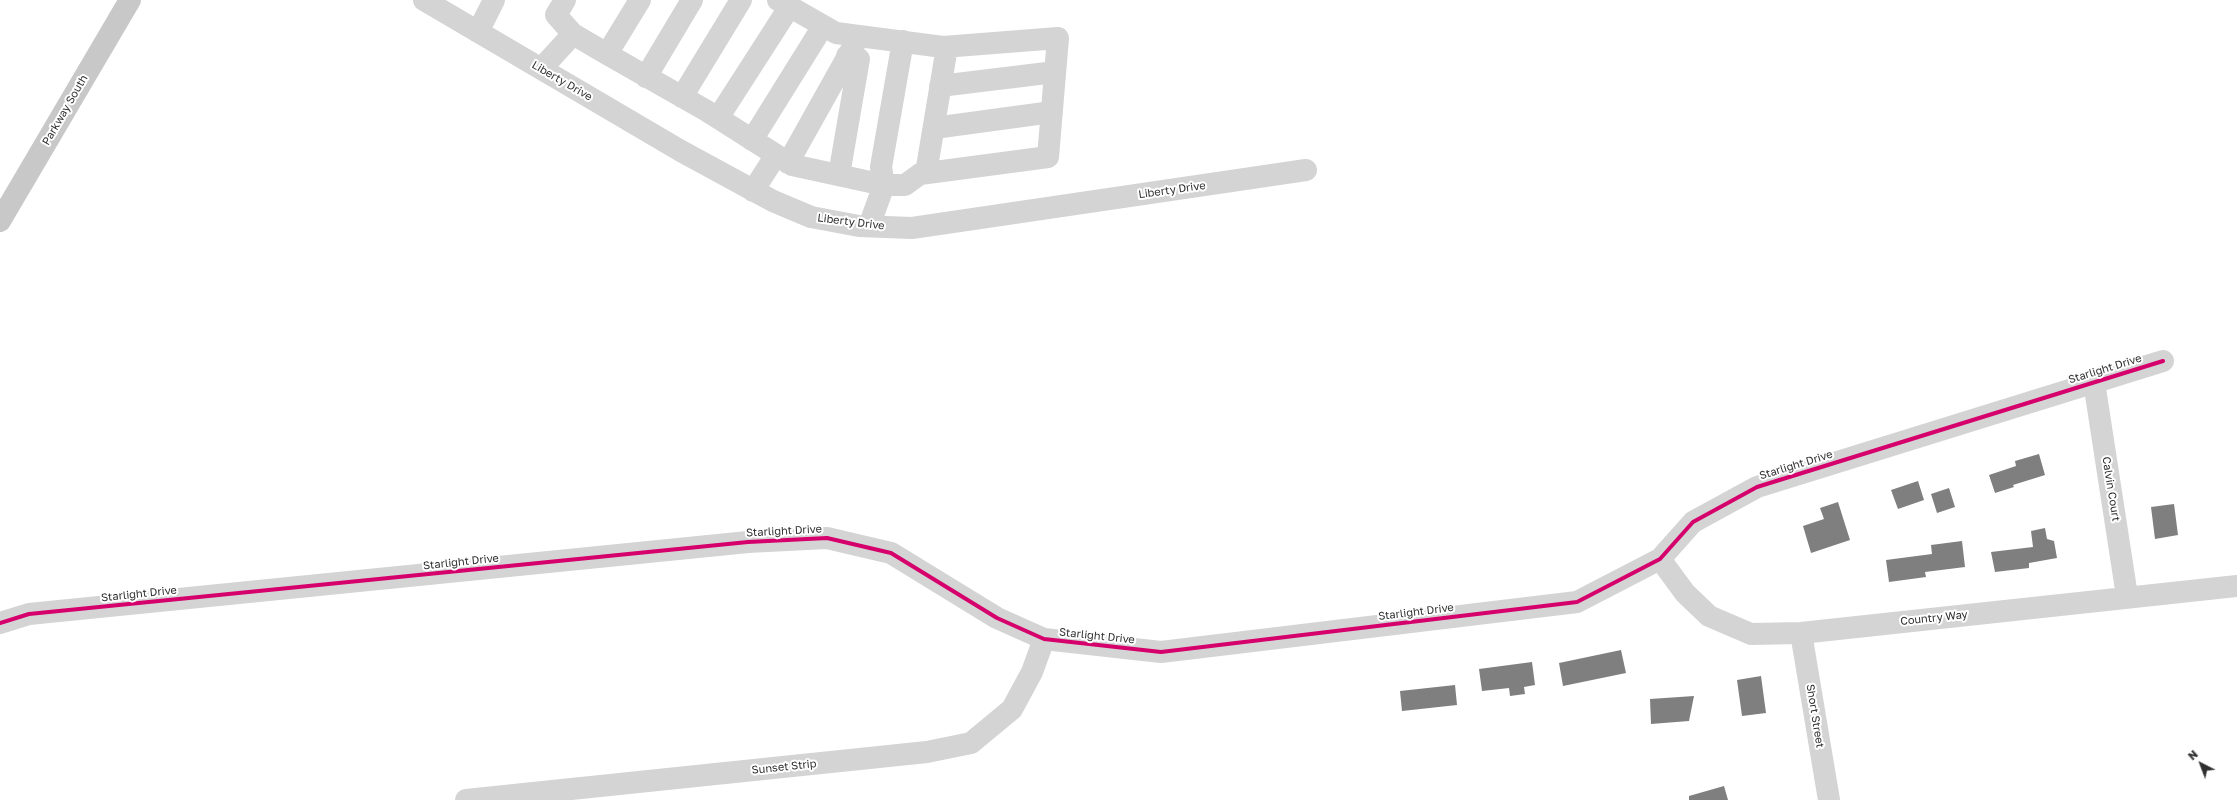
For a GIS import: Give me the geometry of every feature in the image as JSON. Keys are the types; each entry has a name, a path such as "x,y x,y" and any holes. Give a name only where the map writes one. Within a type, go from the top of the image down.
{"main road":[{"name":"Parkway South","path":"0,221 130,0"}],"street":[{"name":"Liberty Drive","path":"424,0 681,151 753,191 811,217 869,226 912,228 1306,170"},
{"path":"478,32 494,0"},
{"path":"565,0 556,16 573,34 718,118 782,159 838,175 884,185 905,185 920,174 1048,157 1058,38 946,47 859,36 836,33 784,3 718,118"},
{"path":"607,54 640,0"},
{"path":"646,77 692,0"},
{"path":"682,97 741,0"},
{"path":"752,140 823,26"},
{"path":"541,69 573,34"},
{"path":"753,191 782,159 859,36"},
{"path":"869,226 884,185 881,167 903,41"},
{"path":"926,173 946,47"},
{"path":"838,175 859,58 847,56"},
{"path":"940,86 1055,72"},
{"path":"934,128 1052,112"},
{"name":"Starlight Drive","path":"0,623 29,614 748,542 827,538 891,554 997,618 1044,639 1161,652 1577,602 1660,559 1693,522 1757,487 2163,361"},
{"name":"Calvin Court","path":"2094,382 2127,596"},
{"name":"Country Way","path":"1660,559 1685,593 1709,616 1751,634 1801,633 2127,596 2237,586"},
{"name":"Short Street","path":"1801,633 1829,800"},
{"name":"Sunset Strip","path":"466,800 927,752 971,743 1012,709 1032,672 1044,639"}],"building":[{"path":"2039,454 2045,475 2013,485 2014,487 1995,493 1989,475 2016,466 2015,461"},
{"path":"1918,481 1924,500 1898,509 1891,490"},
{"path":"1949,488 1955,507 1937,513 1931,494"},
{"path":"1838,502 1850,540 1811,553 1803,526 1824,519 1820,508"},
{"path":"2174,504 2178,535 2155,539 2151,507"},
{"path":"2045,528 2047,539 2054,541 2057,558 2029,563 2029,568 1995,572 1991,552 2033,547 2031,531"},
{"path":"1962,541 1965,567 1925,572 1926,577 1889,582 1886,560 1932,554 1931,545"},
{"path":"1621,650 1626,673 1563,686 1559,663"},
{"path":"1532,662 1535,685 1524,687 1525,694 1510,696 1509,688 1482,691 1479,669"},
{"path":"1761,676 1766,713 1742,716 1737,680"},
{"path":"1455,685 1457,705 1402,711 1400,691"},
{"path":"1694,696 1689,721 1651,724 1650,699"},
{"path":"1724,786 1728,800 1689,800 1689,796"}],"cycle path":[{"path":"0,623 29,614 748,542 827,538 891,553 997,618 1044,639 1161,652 1577,602 1660,559 1693,522 1757,487 2163,361"}]}
